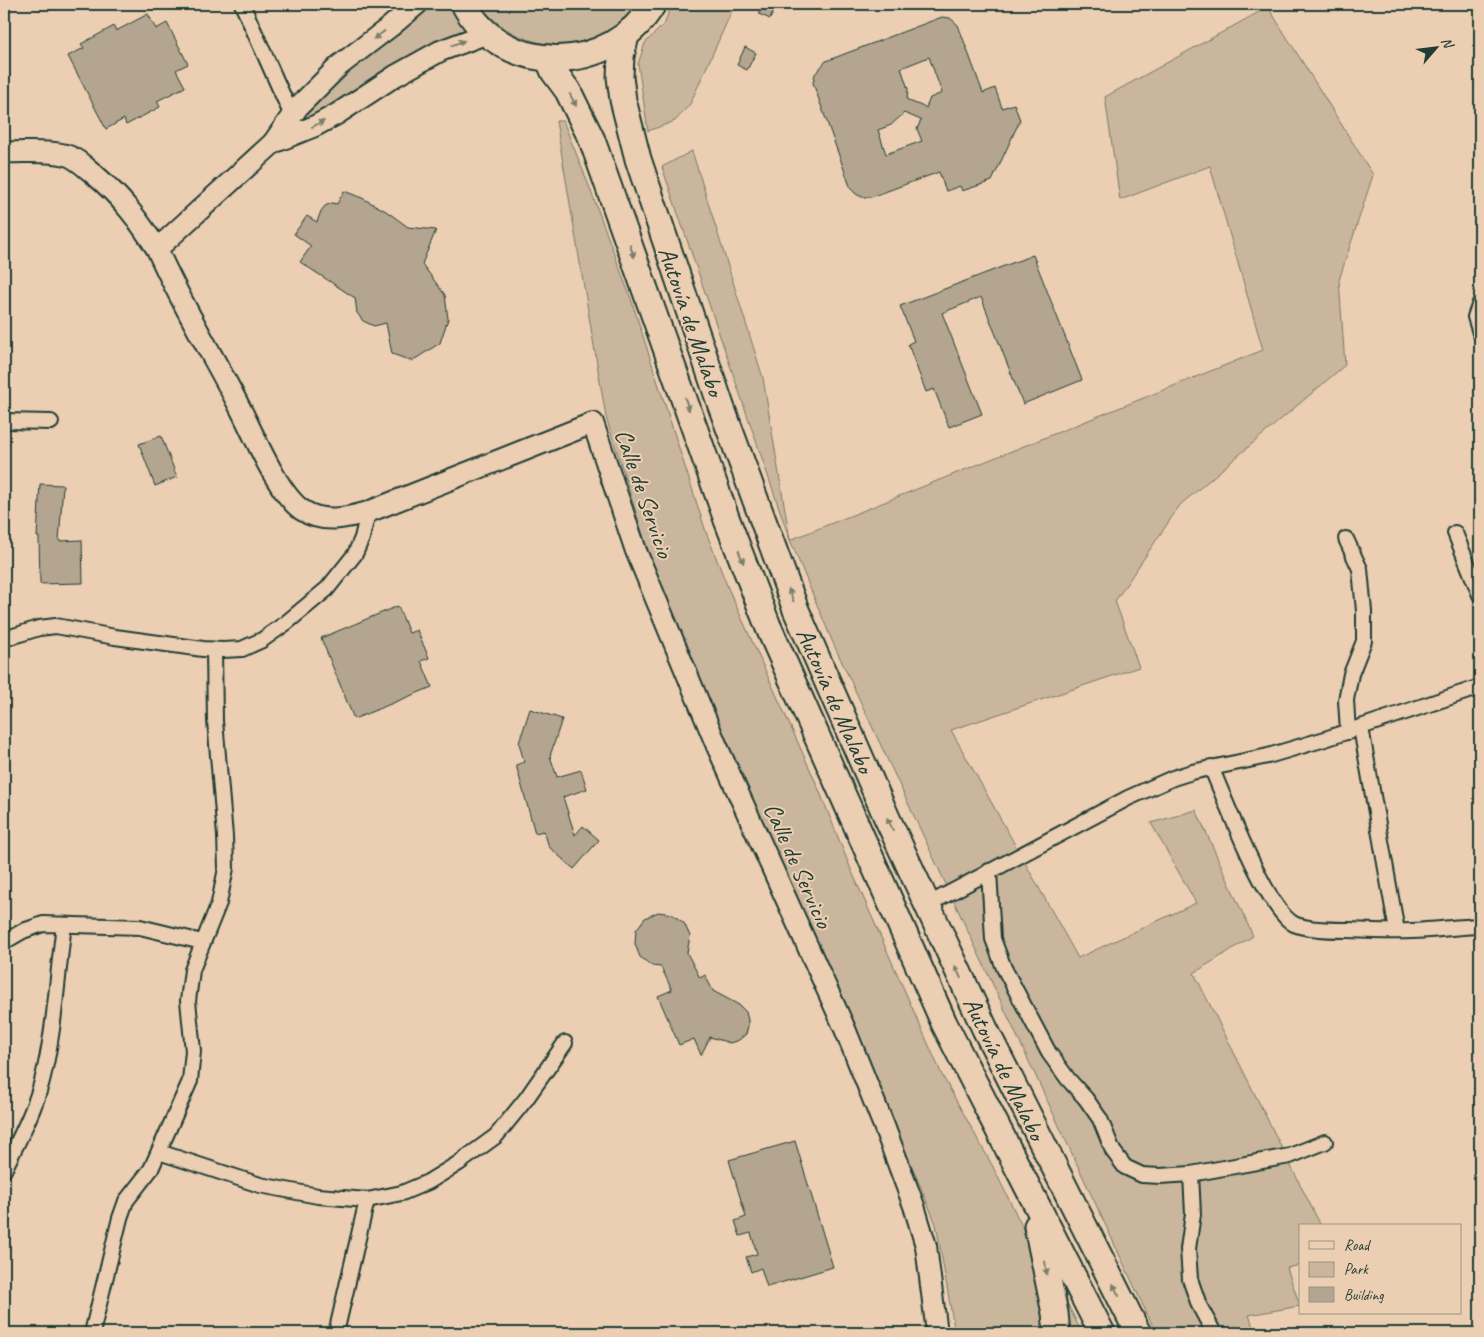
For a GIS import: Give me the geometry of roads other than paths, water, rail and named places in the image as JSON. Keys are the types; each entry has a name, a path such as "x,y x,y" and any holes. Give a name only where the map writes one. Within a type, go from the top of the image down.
{"highway":[{"path":"464,4 476,21 501,42 516,50 548,58 564,59 597,52 612,45 638,25 653,4"},
{"name":"Autovía de Malabo","path":"626,36 621,56 620,77 623,100 636,154 721,406 796,610 887,818 985,1029 1138,1333"},
{"name":"Autovía de Malabo","path":"548,58 554,72 568,91 592,140 727,520 768,626 811,726 944,1023 1102,1333"},
{"path":"1027,1187 1056,1313 1057,1333"}],"street":[{"path":"242,4 292,116"},
{"path":"157,249 273,143 292,116 316,88 340,65 417,4"},
{"path":"273,143 315,126 337,114 395,76 440,51 488,33"},
{"path":"4,152 60,154 67,156 83,164 125,202 142,224 157,249 167,273 235,398 281,488 303,511 329,519 347,518 368,512 362,538 355,554 327,589 262,640 242,649 214,650 115,637 56,626 39,628 4,639"},
{"path":"1480,302 1475,317 1480,333"},
{"path":"4,421 51,422"},
{"name":"Calle de Servicio","path":"368,512 593,424 636,551 716,744 845,1030 884,1126 914,1206 926,1246 937,1333"},
{"path":"1455,533 1480,595"},
{"path":"1346,539 1360,569 1364,610 1364,641 1350,674 1346,700 1397,931"},
{"path":"92,1333 120,1218 126,1201 151,1169 190,1081 193,1051 188,1001 192,970 219,903 226,868 226,836 215,721 214,650"},
{"path":"928,905 1128,798 1173,778 1211,767 1268,756 1354,730 1480,686"},
{"path":"1211,767 1250,858 1272,898 1294,924 1320,930 1397,931 1480,926"},
{"path":"989,872 993,940 1004,968 1049,1053 1086,1099 1100,1120 1114,1151 1126,1167 1142,1175 1191,1174 1290,1156 1325,1142"},
{"path":"4,942 22,931 43,924 64,924 140,927 202,942"},
{"path":"4,1170 27,1123 42,1082 50,1040 64,924"},
{"path":"159,1152 260,1185 318,1196 367,1200 402,1193 428,1182 459,1163 496,1136 526,1099 565,1043"},
{"path":"1191,1174 1193,1214 1188,1249 1190,1279 1199,1305 1214,1333"},
{"path":"336,1333 367,1200"}]}
